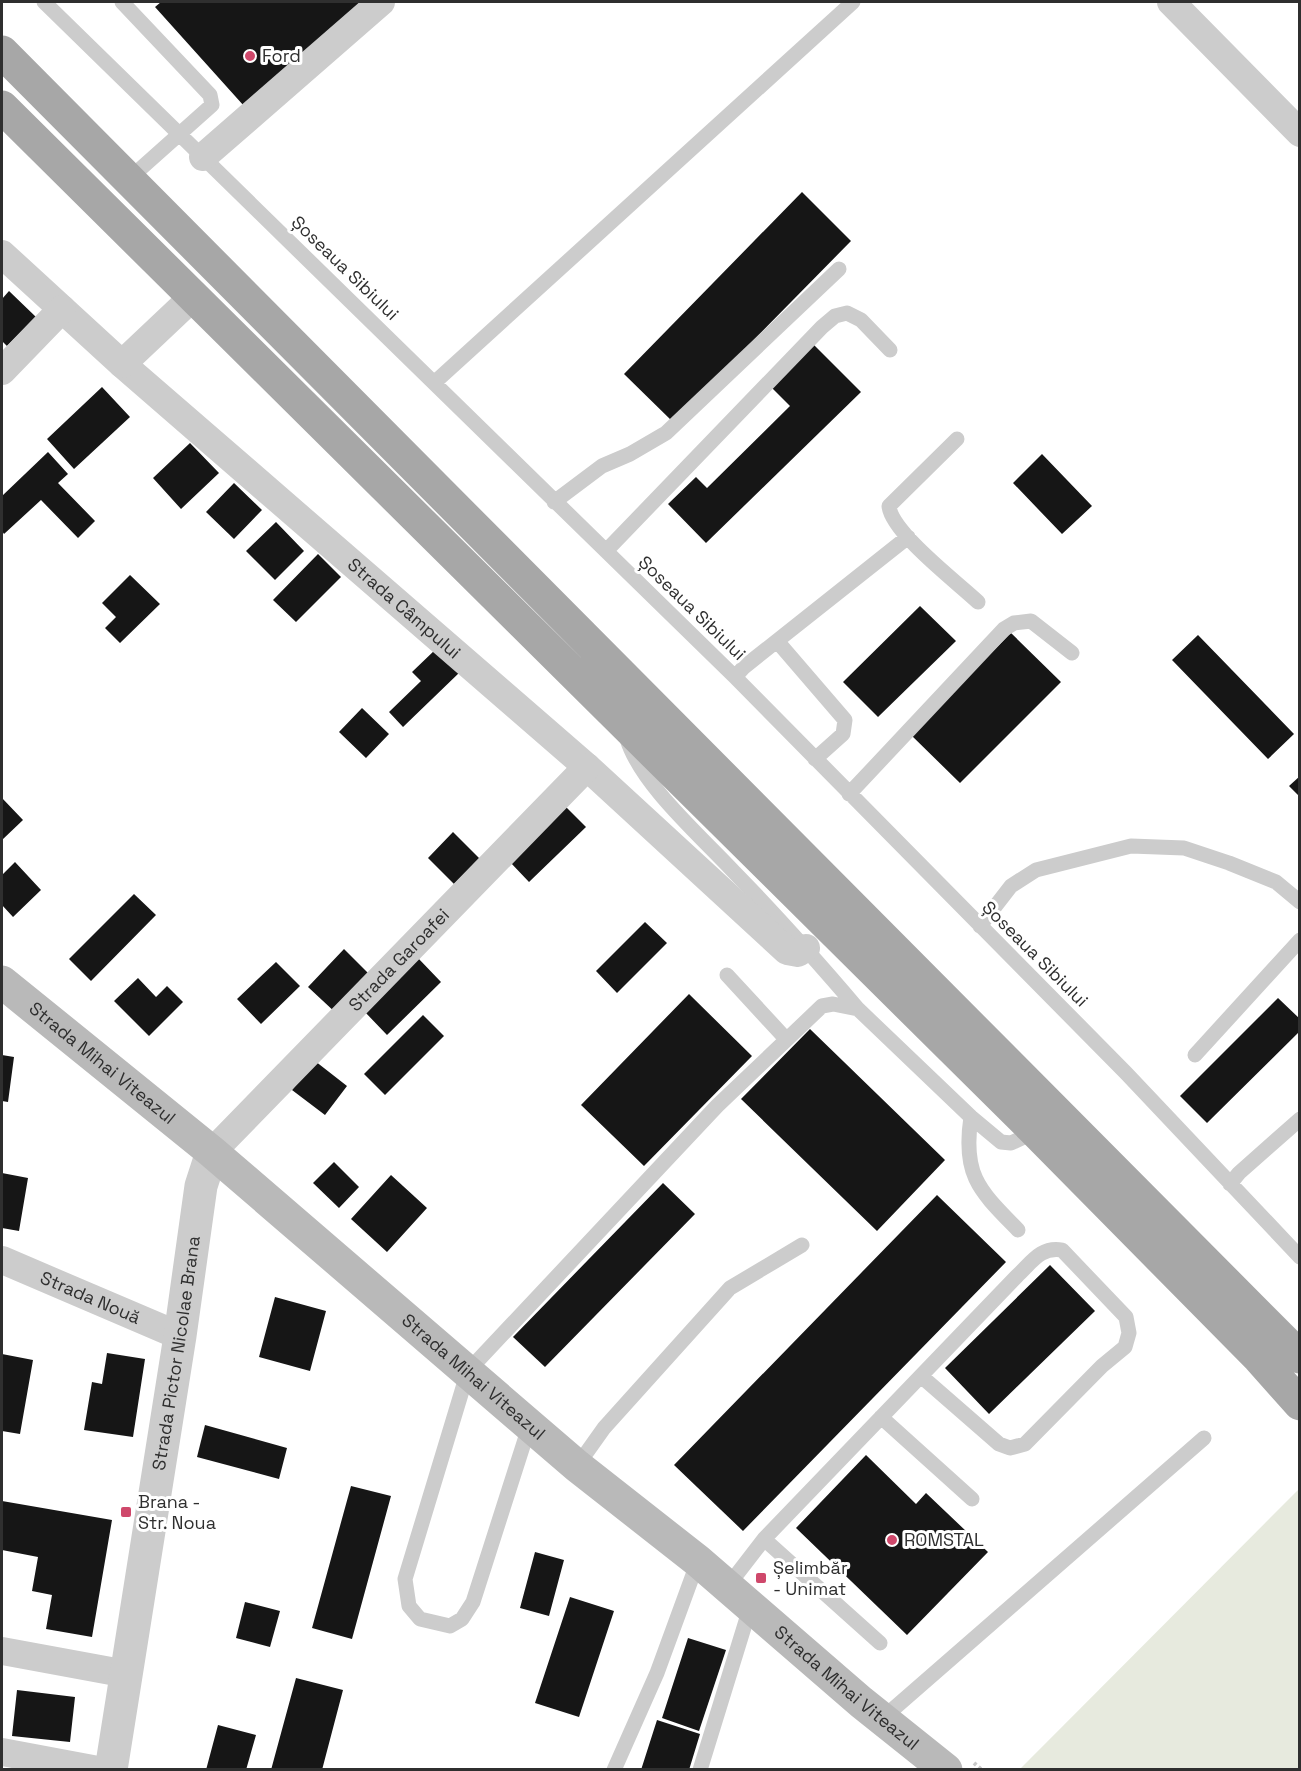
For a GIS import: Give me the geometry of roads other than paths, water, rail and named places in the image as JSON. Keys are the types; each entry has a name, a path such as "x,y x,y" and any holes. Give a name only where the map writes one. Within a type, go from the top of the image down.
{"main road":[{"path":"2,52 1299,1357"},
{"path":"2,107 1033,1129 1250,1349 1299,1404"},
{"name":"Strada Mihai Viteazul","path":"2,982 212,1152 577,1466 698,1561 750,1608 946,1770"}],"street":[{"path":"203,157 381,2"},
{"path":"1171,2 1299,133"},
{"name":"Strada Câmpului","path":"2,254 122,364 587,767 787,951 798,952 807,948"},
{"path":"122,364 194,296"},
{"path":"2,371 62,309"},
{"name":"Strada Garoafei","path":"212,1152 587,767"},
{"name":"Strada Pictor Nicolae Brana","path":"111,1770 180,1336 201,1186 212,1152"},
{"name":"Strada Nouă","path":"2,1260 180,1336"},
{"path":"2,1650 127,1674"},
{"path":"2,1752 98,1770"}],"lane":[{"name":"Șoseaua Sibiului","path":"44,2 735,677 1299,1254"},
{"path":"122,2 210,95 212,105 129,180"},
{"path":"434,383 853,2"},
{"path":"554,502 602,466 630,454 666,433 838,269"},
{"path":"606,551 835,316 847,313 861,320 890,350"},
{"path":"957,438 889,506 890,514 908,537 978,602"},
{"path":"735,677 908,537"},
{"path":"849,794 1004,629 1014,623 1031,621 1072,653"},
{"path":"777,641 845,720 843,734 815,759"},
{"path":"622,722 631,752 653,786 807,948 858,1009 971,1117 1001,1142 1011,1143 1024,1137 1033,1129"},
{"path":"980,926 1011,886 1036,870 1131,846 1184,848 1218,859 1276,882 1299,902"},
{"path":"1195,1055 1299,940"},
{"path":"727,975 786,1039"},
{"path":"530,1424 473,1602 462,1619 450,1626 420,1619 409,1606 405,1579 468,1371 717,1106 786,1039 822,1006 833,1004 858,1009"},
{"path":"971,1117 969,1141 975,1183 1018,1230"},
{"path":"1230,1184 1239,1173 1299,1119"},
{"path":"577,1466 604,1428 730,1288 802,1245"},
{"path":"726,1587 765,1539 881,1417 1023,1270 1043,1251 1052,1248 1062,1250 1126,1317 1129,1333 1125,1347 1102,1366 1025,1444 1010,1448 999,1444 921,1376"},
{"path":"881,1417 972,1499"},
{"path":"883,1719 1204,1438"},
{"path":"765,1539 880,1642"},
{"path":"614,1770 657,1673 698,1561"},
{"path":"700,1770 750,1608"}],"place":[{"name":"Ford","path":"250,56"},
{"name":"Brana - Str. Noua","path":"126,1512"},
{"name":"ROMSTAL","path":"892,1540"},
{"name":"Șelimbăr - Unimat","path":"761,1578"}]}
